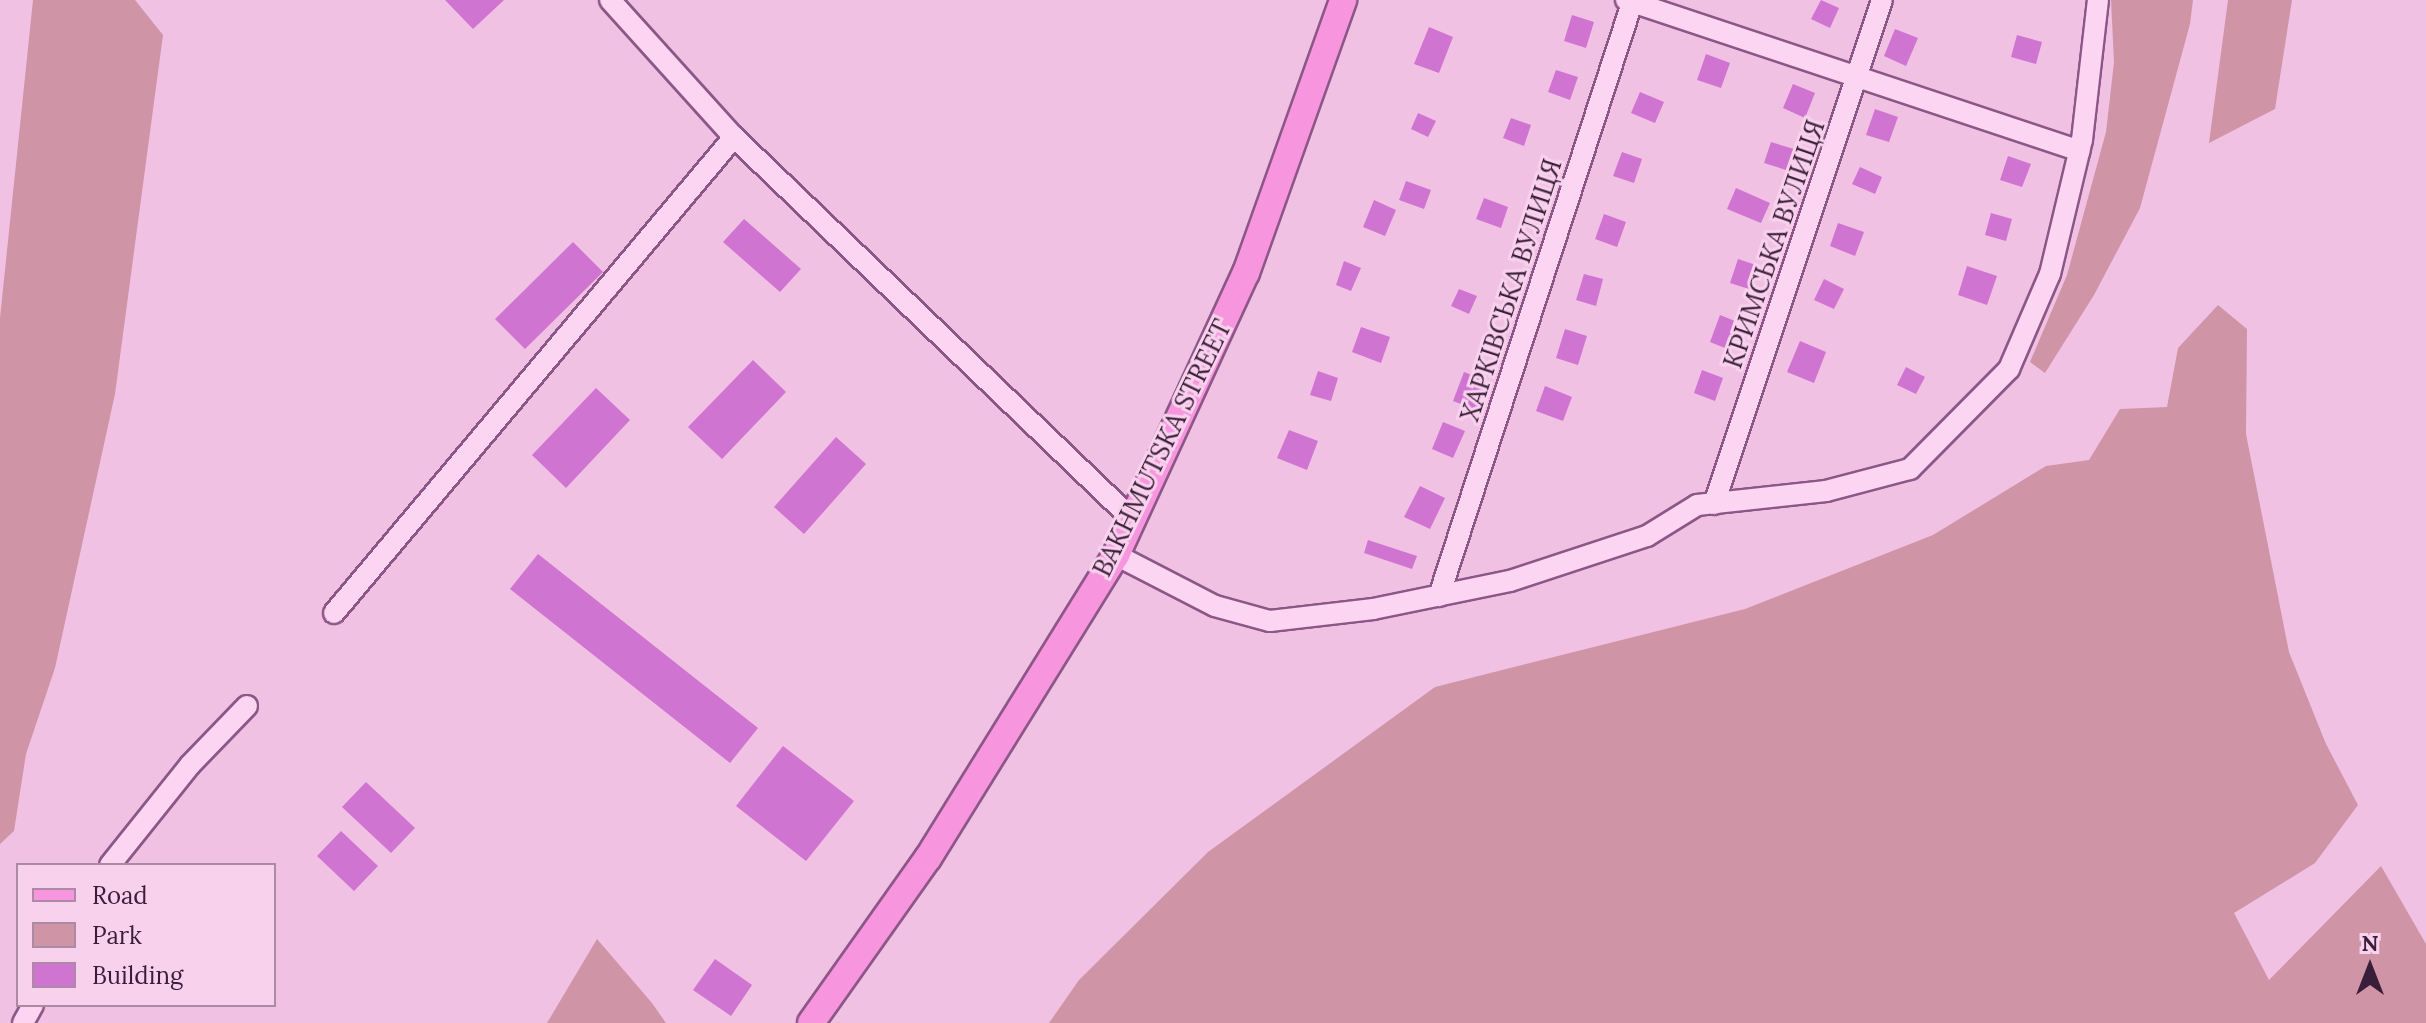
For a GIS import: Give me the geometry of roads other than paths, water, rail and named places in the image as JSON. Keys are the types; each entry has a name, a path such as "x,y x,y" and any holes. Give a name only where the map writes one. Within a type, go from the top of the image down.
{"main road":[{"name":"BAKHMUTSKA STREET","path":"811,1023 928,858 1116,555 1246,273 1343,0"}],"street":[{"path":"610,0 734,137 1133,520"},
{"name":"КРИМСЬКА ВУЛИЦЯ","path":"1714,504 1882,0"},
{"path":"1116,555 1215,606 1270,621 1439,596 1510,581 1647,536 1697,505 1826,491 1910,469 2009,369 2050,274 2079,151 2097,49 2098,0"},
{"path":"1630,1 1859,74 2079,151"},
{"name":"ХАРКІВСЬКА ВУЛИЦЯ","path":"1439,596 1630,1"},
{"path":"334,613 734,137"},
{"path":"112,863 190,765 247,706"}]}
